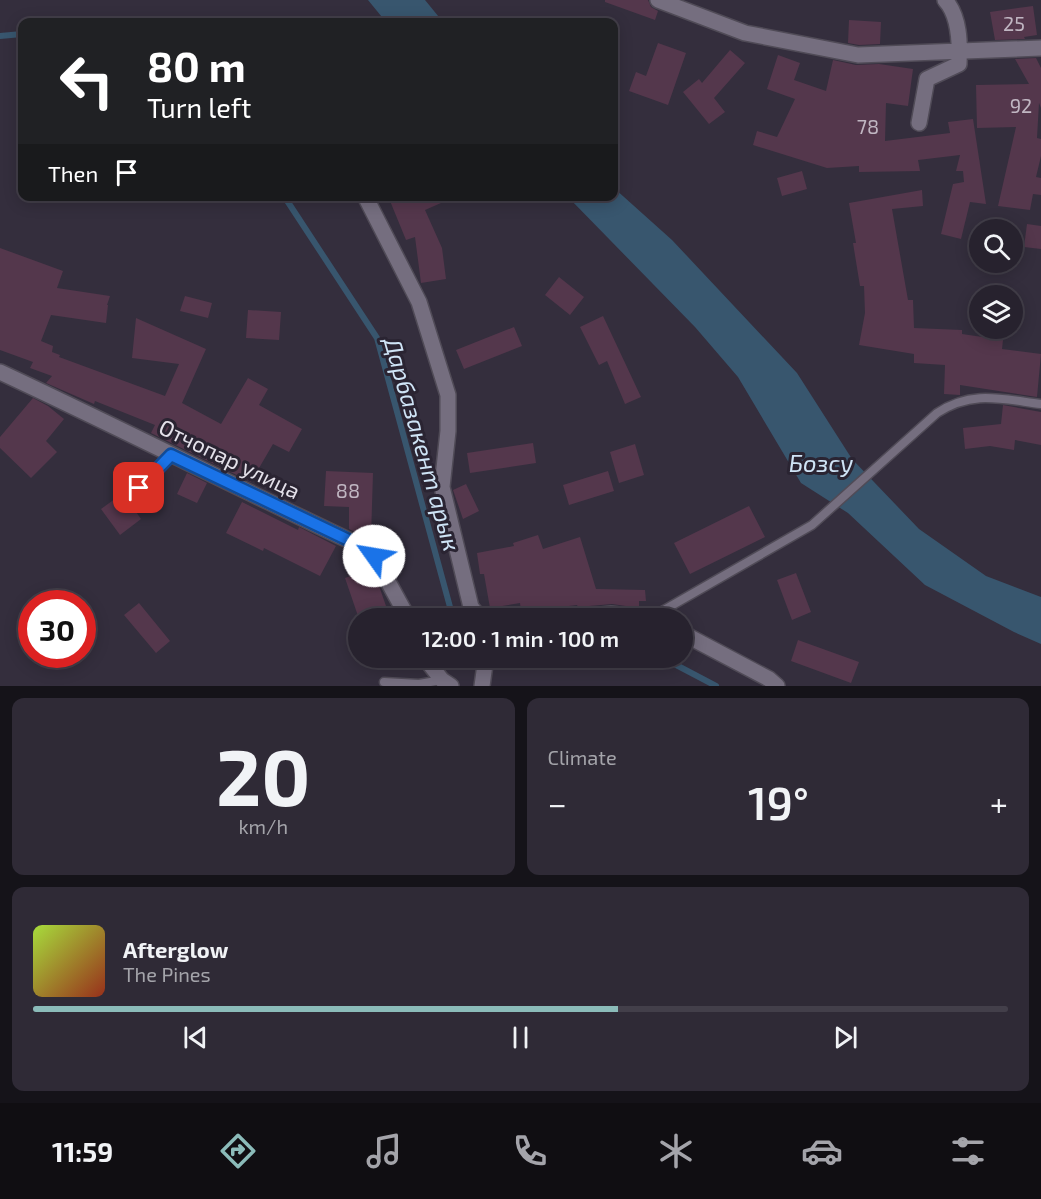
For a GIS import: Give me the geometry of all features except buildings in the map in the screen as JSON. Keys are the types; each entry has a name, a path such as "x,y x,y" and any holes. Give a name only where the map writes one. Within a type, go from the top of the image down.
{"street":[{"path":"658,0 745,33 858,55 1041,48"},
{"path":"919,123 927,79 959,64 956,19 945,0"},
{"path":"368,201 419,302 448,395 448,431 442,487 472,608"},
{"name":"Отчопар улица","path":"0,372 363,547 374,556 403,608"},
{"path":"693,639 769,679 777,686"},
{"path":"433,668 446,683"},
{"path":"482,686 485,668"}],"lane":[{"path":"667,608 812,525 951,404 979,397 1041,404"},
{"path":"139,488 171,455"},
{"path":"384,682 446,683"}],"water":[{"path":"368,0 425,0 440,18 383,18"},
{"name":"Бозсу","path":"618,192 672,240 797,373 852,459 919,529 986,576 1041,597 1041,644 925,585 848,513 801,483 738,377 695,327 572,201 618,201"}],"waterway":[{"name":"Дарбазакент арык","path":"0,36 18,34"},
{"name":"Дарбазакент арык","path":"287,201 377,338 450,608"},
{"name":"Дарбазакент арык","path":"682,668 716,686"}],"route":[{"path":"139,488 171,455 363,547 374,556"}]}
